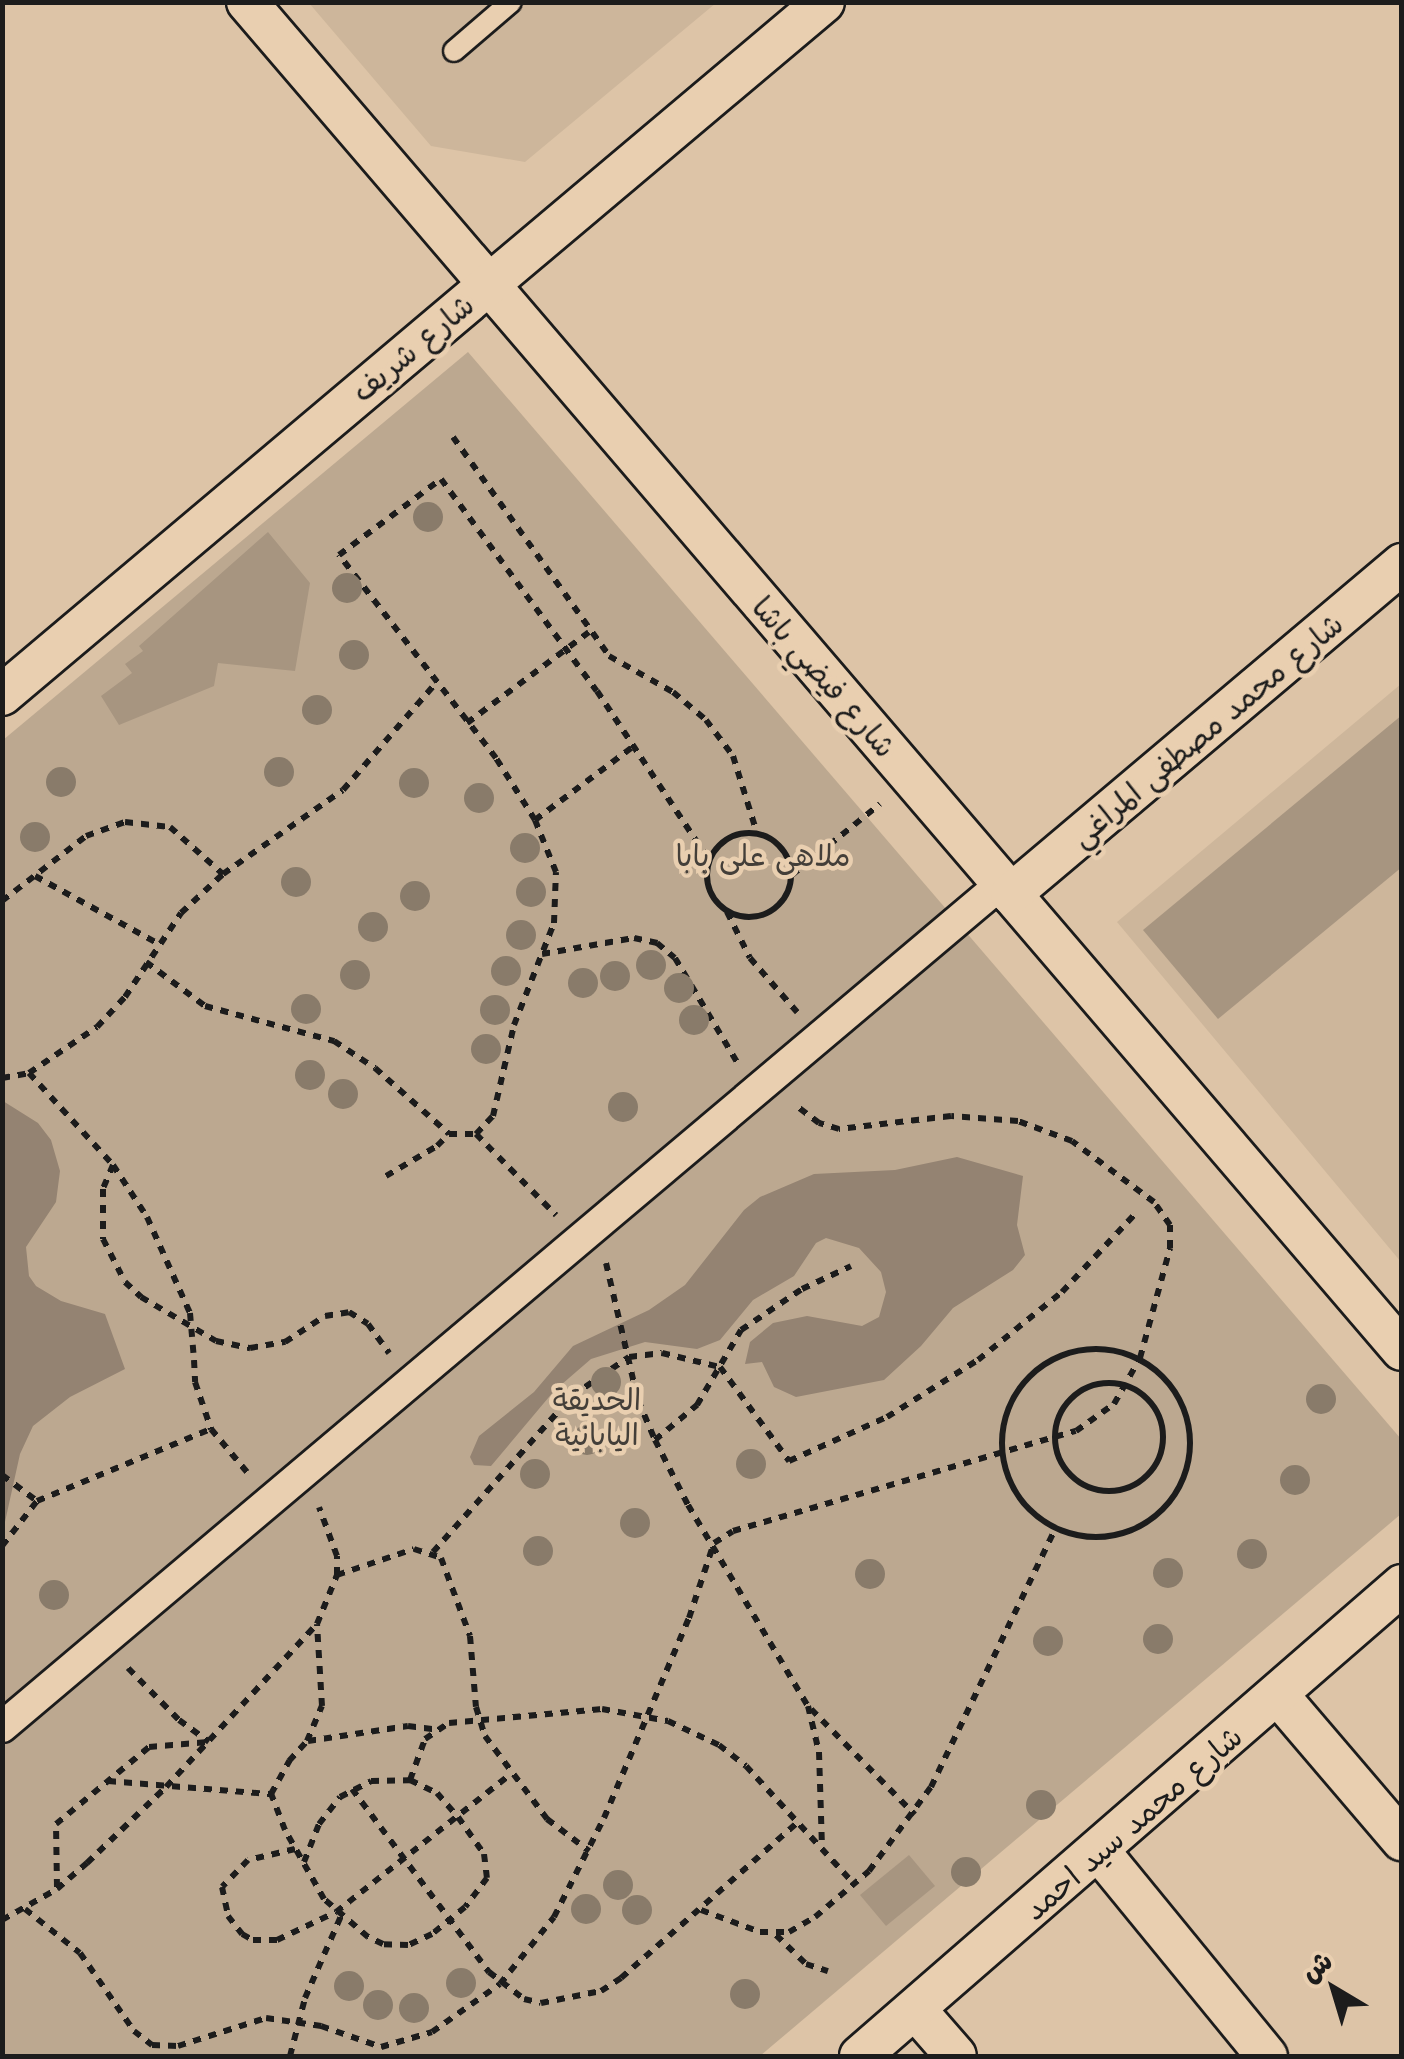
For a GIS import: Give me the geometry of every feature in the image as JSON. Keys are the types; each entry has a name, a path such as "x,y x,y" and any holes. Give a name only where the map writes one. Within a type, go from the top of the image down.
{"street":[{"name":"شارع فيضي باشا","path":"247,2 1402,1350"},
{"name":"شارع شريف","path":"2,695 824,2"},
{"name":"شارع محمد مصطفى المراغي","path":"1006,888 1402,564"},
{"path":"2,1726 818,1038 1006,888"},
{"name":"شارع محمد سيد احمد","path":"860,2056 1402,1585"},
{"path":"1278,1695 1399,1832"},
{"path":"1099,1851 1267,2056"},
{"path":"915,2009 956,2056"}],"lane":[{"path":"454,50 511,2"}],"path":[{"path":"453,437 589,632 624,668 673,692 706,720 733,756 757,833"},
{"path":"476,1134 493,1116 514,1025 558,898 556,872 535,820 496,758 339,555 441,479 567,648 709,860 709,889 727,911 750,958 818,1038"},
{"path":"467,723 589,632"},
{"path":"2,1078 29,1072 98,1028 125,997 157,943 181,913 223,874 343,790 435,684"},
{"path":"535,820 634,746"},
{"path":"727,911 740,916 770,912 781,903 791,876 866,815"},
{"path":"2,901 98,829 139,821 170,827 223,874"},
{"path":"709,860 729,838 757,833 782,848 791,876"},
{"path":"35,876 157,943"},
{"path":"25,1910 80,1953 134,2031 152,2045 178,2046 250,2020 297,2021 381,2047 432,2032 500,1984 554,1917 589,1851 689,1618 714,1544 733,1531 1054,1437 1096,1420 1127,1386 1140,1358 1172,1233 1163,1211 1143,1193 1072,1141 1018,1120 951,1116 840,1129 804,1113 761,1086 675,958 657,943 634,938 540,954"},
{"path":"146,962 205,1006 334,1041 376,1068 449,1134"},
{"path":"29,1072 113,1165 147,1217 190,1313 195,1382 211,1429 273,1498"},
{"path":"386,1176 449,1134 476,1134 580,1239"},
{"path":"113,1165 103,1189 103,1240 124,1282 150,1303 216,1341 250,1348 286,1342 336,1312 349,1312 368,1324"},
{"path":"434,1552 572,1396 628,1353 662,1353 720,1367 788,1461 886,1417 978,1360 1062,1292 1136,1213"},
{"path":"655,1440 697,1404 733,1339 750,1322 802,1289 852,1266"},
{"path":"609,1273 638,1400 688,1506 808,1706 915,1816"},
{"path":"1086,1348 1140,1358 1164,1376 1181,1400 1190,1428 1190,1457 1182,1485 1164,1509 1141,1527 1098,1537 1055,1530 1016,1495 1005,1472 1004,1418 1016,1393 1034,1371 1058,1356 1086,1348"},
{"path":"1101,1383 1127,1386 1150,1402 1162,1429 1159,1458 1140,1481 1112,1490 1084,1485 1063,1466 1054,1437 1061,1413 1077,1393 1101,1383"},
{"path":"2,1546 22,1515 38,1502 211,1429"},
{"path":"2,1920 57,1889 166,1786 317,1624 337,1574 326,1521 302,1474"},
{"path":"2,1475 38,1502"},
{"path":"701,1910 776,1934 789,1932 816,1917 854,1885 915,1816 951,1751 1055,1530"},
{"path":"337,1574 414,1549 434,1552 451,1574 470,1636 479,1720 511,1774 547,1819 589,1851"},
{"path":"271,1794 288,1761 307,1741 324,1692 317,1624"},
{"path":"106,1639 152,1696 209,1742"},
{"path":"808,1706 820,1752 822,1846"},
{"path":"307,1741 394,1727 435,1729 578,1709 645,1716 692,1730 719,1745 800,1820 854,1885"},
{"path":"410,1780 422,1746 435,1729"},
{"path":"57,1889 56,1824 150,1747 209,1742"},
{"path":"295,1849 248,1860 229,1875 221,1896 234,1926 253,1940 276,1940 338,1914 511,1774"},
{"path":"271,1794 295,1849 338,1914 368,1936 396,1946 421,1941 478,1895 487,1878 484,1854 458,1817 436,1793 410,1780 371,1781 352,1789 328,1809 304,1862"},
{"path":"108,1781 271,1794"},
{"path":"352,1789 448,1921 500,1984 524,1999 541,2002 601,1991 701,1910 800,1820"},
{"path":"290,2056 297,2021 338,1914"},
{"path":"776,1934 806,1964 828,1972"}],"shaded area":[{"path":"309,3 716,3 525,162 431,146"},
{"path":"1401,684 1401,1262 1117,922"},
{"path":"3,1101 38,1123 51,1140 60,1171 56,1202 26,1247 29,1276 36,1286 61,1301 105,1314 125,1369 70,1397 33,1426 20,1454 3,1531"},
{"path":"957,1157 1023,1176 1017,1225 1025,1255 1013,1270 953,1308 921,1346 884,1380 796,1397 774,1387 762,1362 745,1364 750,1342 773,1323 807,1316 862,1326 879,1317 886,1292 881,1272 859,1248 826,1238 816,1243 794,1276 753,1300 720,1340 697,1349 645,1342 591,1359 554,1391 491,1466 474,1465 470,1457 479,1436 534,1392 573,1346 649,1310 685,1285 744,1210 760,1197 814,1174 895,1170"}],"green space":[{"name":"الحديقة اليابانية","path":"468,352 1401,1439 1401,1514 760,2056 3,2056 3,740"}],"building":[{"path":"268,532 310,583 295,671 218,663 214,686 119,725 101,696 132,673 125,664 143,651 139,646"},
{"path":"1402,715 1402,867 1218,1019 1143,930"},
{"path":"909,1855 935,1886 886,1926 860,1895"}],"park label":[{"name":"ملاهى على بابا","path":"763,854"}]}
